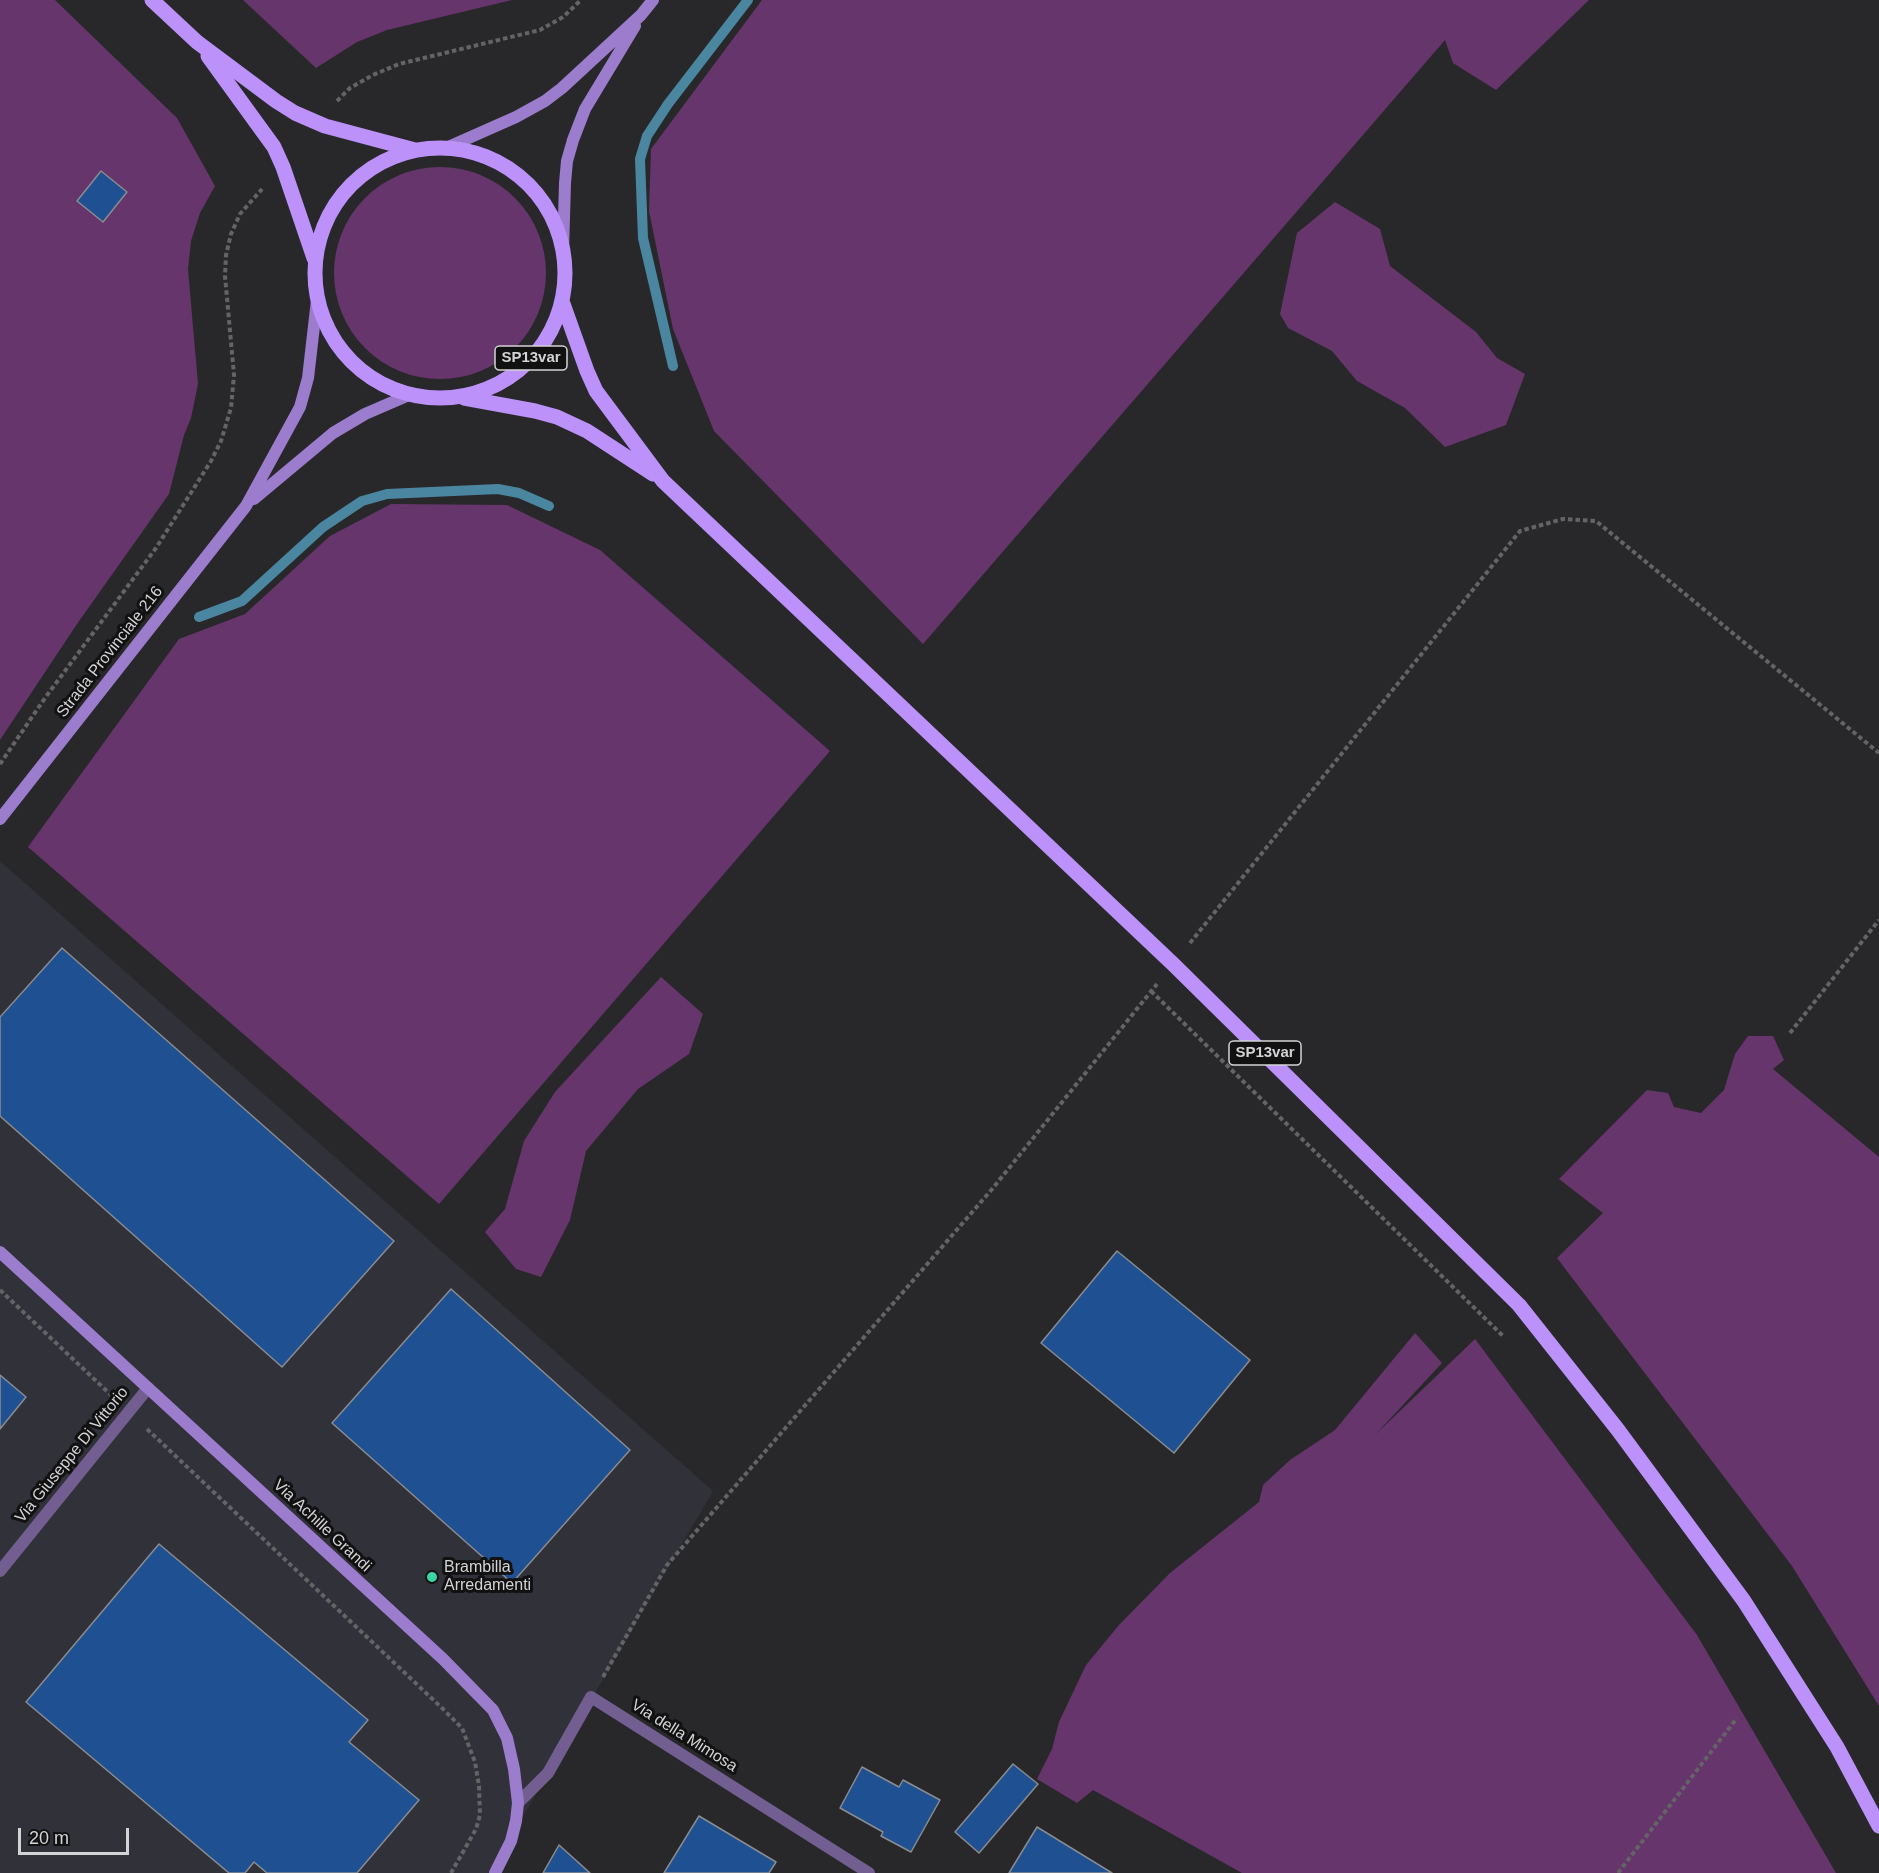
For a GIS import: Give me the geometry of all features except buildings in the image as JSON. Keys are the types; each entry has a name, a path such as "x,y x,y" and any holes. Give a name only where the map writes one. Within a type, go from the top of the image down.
{"main road":[{"name":"SP13var","path":"152,0 197,42 294,113 320,124 416,150"},
{"name":"SP13var","path":"197,42 262,129 284,167 315,260 317,300 326,328 349,360 364,374 381,384 409,395 428,398 458,397 557,417 587,431 663,481"},
{"name":"SP13var","path":"315,260 326,222 335,204 362,175 397,155 416,150 446,148 484,156 511,170 526,182 550,214 563,252 565,272 562,301 547,338 528,362 496,385 458,397"},
{"name":"SP13var","path":"562,301 596,391 663,481 1165,955 1519,1305 1618,1430 1744,1601 1838,1748 1879,1826"}],"street":[{"path":"563,252 565,183 573,140 585,109 641,15 653,0"},
{"path":"446,148 545,102 641,15"},
{"name":"Strada Provinciale 216","path":"0,819 246,506 300,406 308,378 317,300"},
{"name":"Strada Provinciale 216","path":"246,506 333,433 365,414 409,395"},
{"name":"Via Achille Grandi","path":"0,1252 478,1693 493,1710 507,1738 518,1803 511,1841 495,1873"},
{"name":"Via Giuseppe Di Vittorio","path":"0,1571 148,1388"},
{"path":"518,1803 548,1773 591,1697"},
{"name":"Via della Mimosa","path":"591,1697 869,1873"}],"path":[{"path":"320,124 342,94 373,75 407,62 540,30 563,17 581,0"},
{"path":"0,764 45,698 156,548 216,451 228,419 234,386 225,269 229,241 244,208 284,167"},
{"path":"1217,909 1520,531 1563,519 1596,521 1879,753"},
{"path":"1790,1033 1879,920"},
{"path":"1151,991 1503,1336"},
{"path":"591,1697 668,1565 993,1188 1120,1030"},
{"path":"0,1290 462,1728 475,1762 480,1815 476,1829 451,1873"},
{"path":"1618,1873 1737,1718"}],"shaded area":[{"path":"0,0 55,0 177,118 215,186 200,213 191,241 188,269 198,384 191,418 184,435 169,494 77,624 0,740"},
{"path":"243,0 512,0 387,30 357,42 316,68"},
{"path":"762,0 1589,0 1496,90 1453,63 1445,40 923,644 714,431 673,329 649,211 651,149"},
{"path":"440,167 461,169 480,175 499,185 515,198 528,214 538,233 544,252 546,273 544,294 538,313 528,332 515,348 499,361 480,371 461,377 440,379 419,377 400,371 381,361 365,348 352,332 342,313 336,294 334,273 336,252 342,233 352,214 365,198 381,185 400,175 419,169"},
{"path":"1335,202 1380,229 1390,266 1476,332 1497,358 1525,374 1506,425 1445,447 1405,408 1357,381 1332,351 1288,328 1280,314 1297,233"},
{"path":"391,504 507,505 600,550 830,751 439,1204 28,847 179,639 245,614 330,536"},
{"path":"0,861 713,1491 490,1873 0,1873"},
{"path":"661,977 703,1014 689,1054 638,1089 586,1151 570,1220 541,1277 516,1269 485,1232 505,1209 524,1141 555,1092"},
{"path":"1748,1036 1773,1036 1784,1060 1773,1069 1879,1157 1879,1706 1792,1566 1557,1258 1603,1213 1559,1179 1647,1090 1668,1093 1674,1107 1701,1113 1724,1090 1735,1054"},
{"path":"1415,1333 1442,1363 1376,1434 1475,1339 1697,1635 1836,1873 1242,1873 1093,1790 1077,1803 1037,1779 1052,1749 1059,1722 1086,1665 1119,1625 1170,1573 1259,1502 1263,1485 1290,1460 1335,1430"}],"waterway":[{"path":"673,366 643,238 640,159 647,136 668,104 748,0"},
{"path":"199,617 242,601 323,527 362,501 387,494 498,489 519,493 549,506"}],"place":[{"name":"Brambilla Arredamenti","path":"432,1577"}]}
